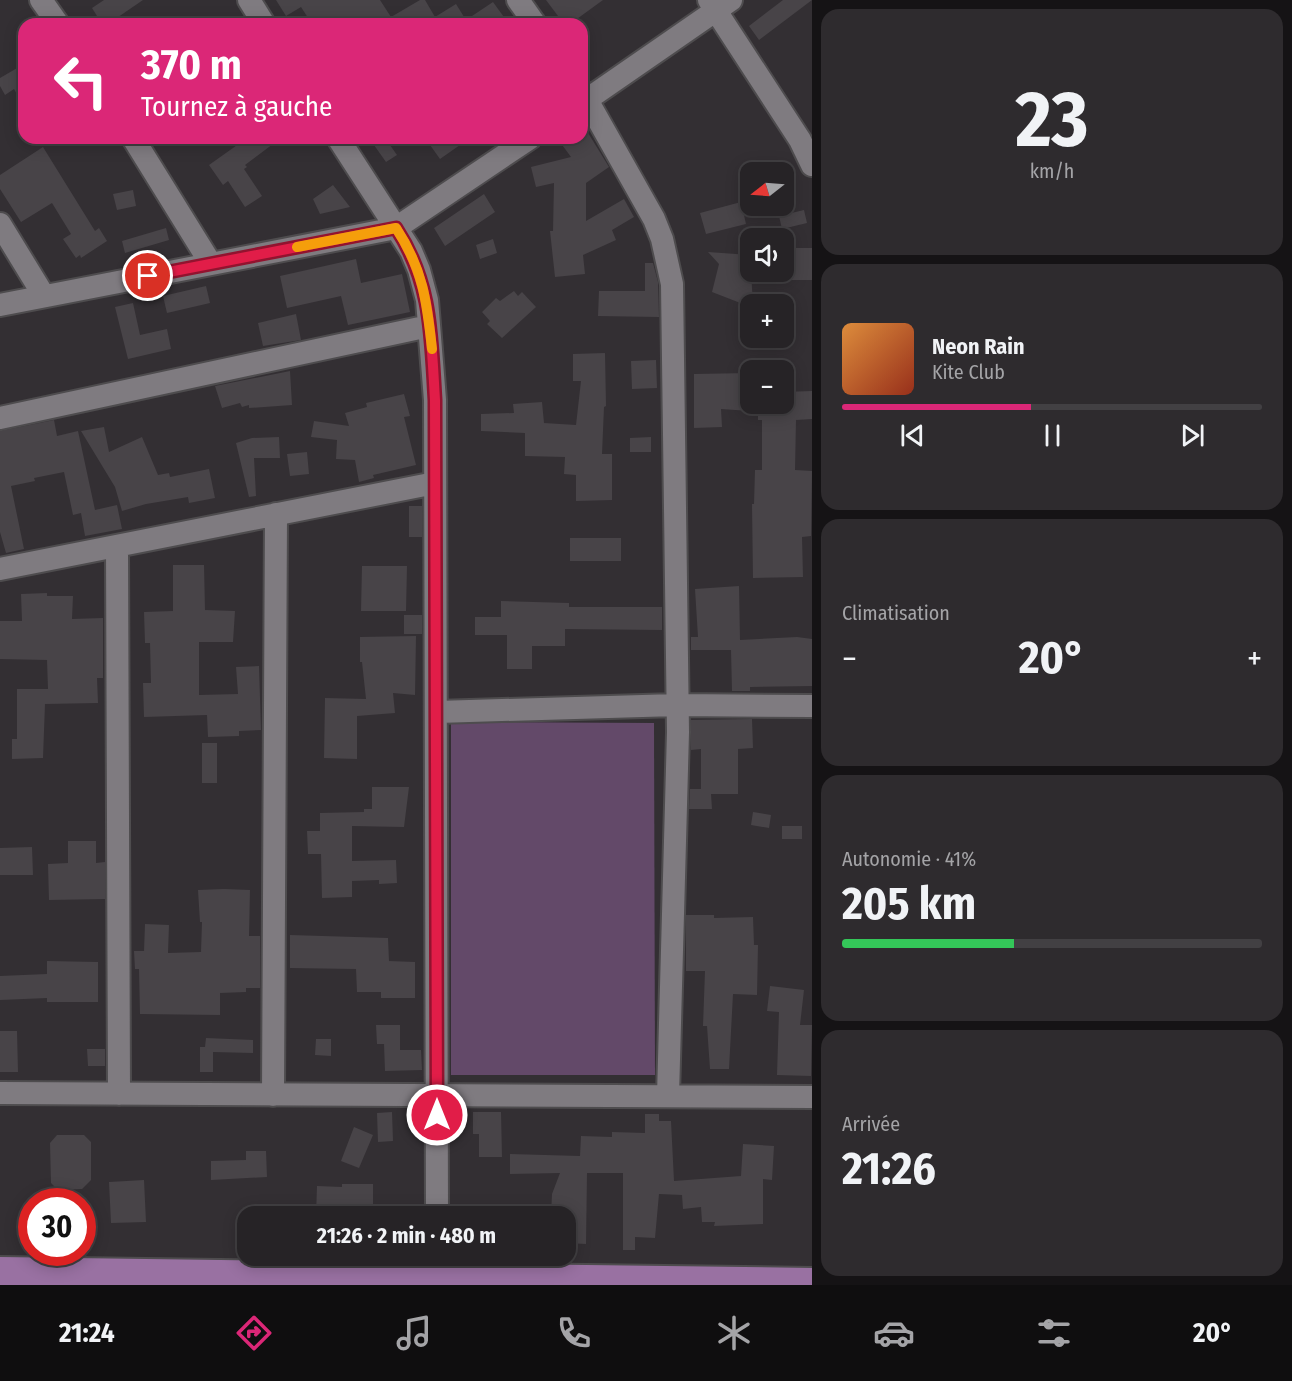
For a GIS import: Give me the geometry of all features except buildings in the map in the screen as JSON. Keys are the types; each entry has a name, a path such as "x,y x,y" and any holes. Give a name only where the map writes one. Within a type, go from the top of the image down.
{"main road":[{"path":"0,1271 438,1267 812,1282"}],"street":[{"path":"41,0 54,18"},
{"path":"249,0 260,18"},
{"path":"518,0 531,18"},
{"path":"588,95 719,3 800,140 812,165"},
{"path":"588,105 654,219 662,239 672,284 676,705 668,1096"},
{"path":"137,144 211,264"},
{"path":"342,144 411,251 419,270 429,326 435,400 438,1206"},
{"path":"0,305 396,228 521,144"},
{"path":"0,224 44,296"},
{"path":"0,418 429,326"},
{"path":"0,569 435,483"},
{"path":"273,1095 276,514"},
{"path":"117,546 119,1094"},
{"path":"437,712 676,705 812,706"},
{"path":"0,1093 812,1096"}],"shaded area":[{"path":"451,722 654,723 655,1075 451,1075"}],"slow traffic":[{"path":"297,247 396,228 411,251 419,270 427,300 432,349"}],"route":[{"path":"148,276 396,228 411,251 419,270 427,300 435,400 437,1115"}]}
